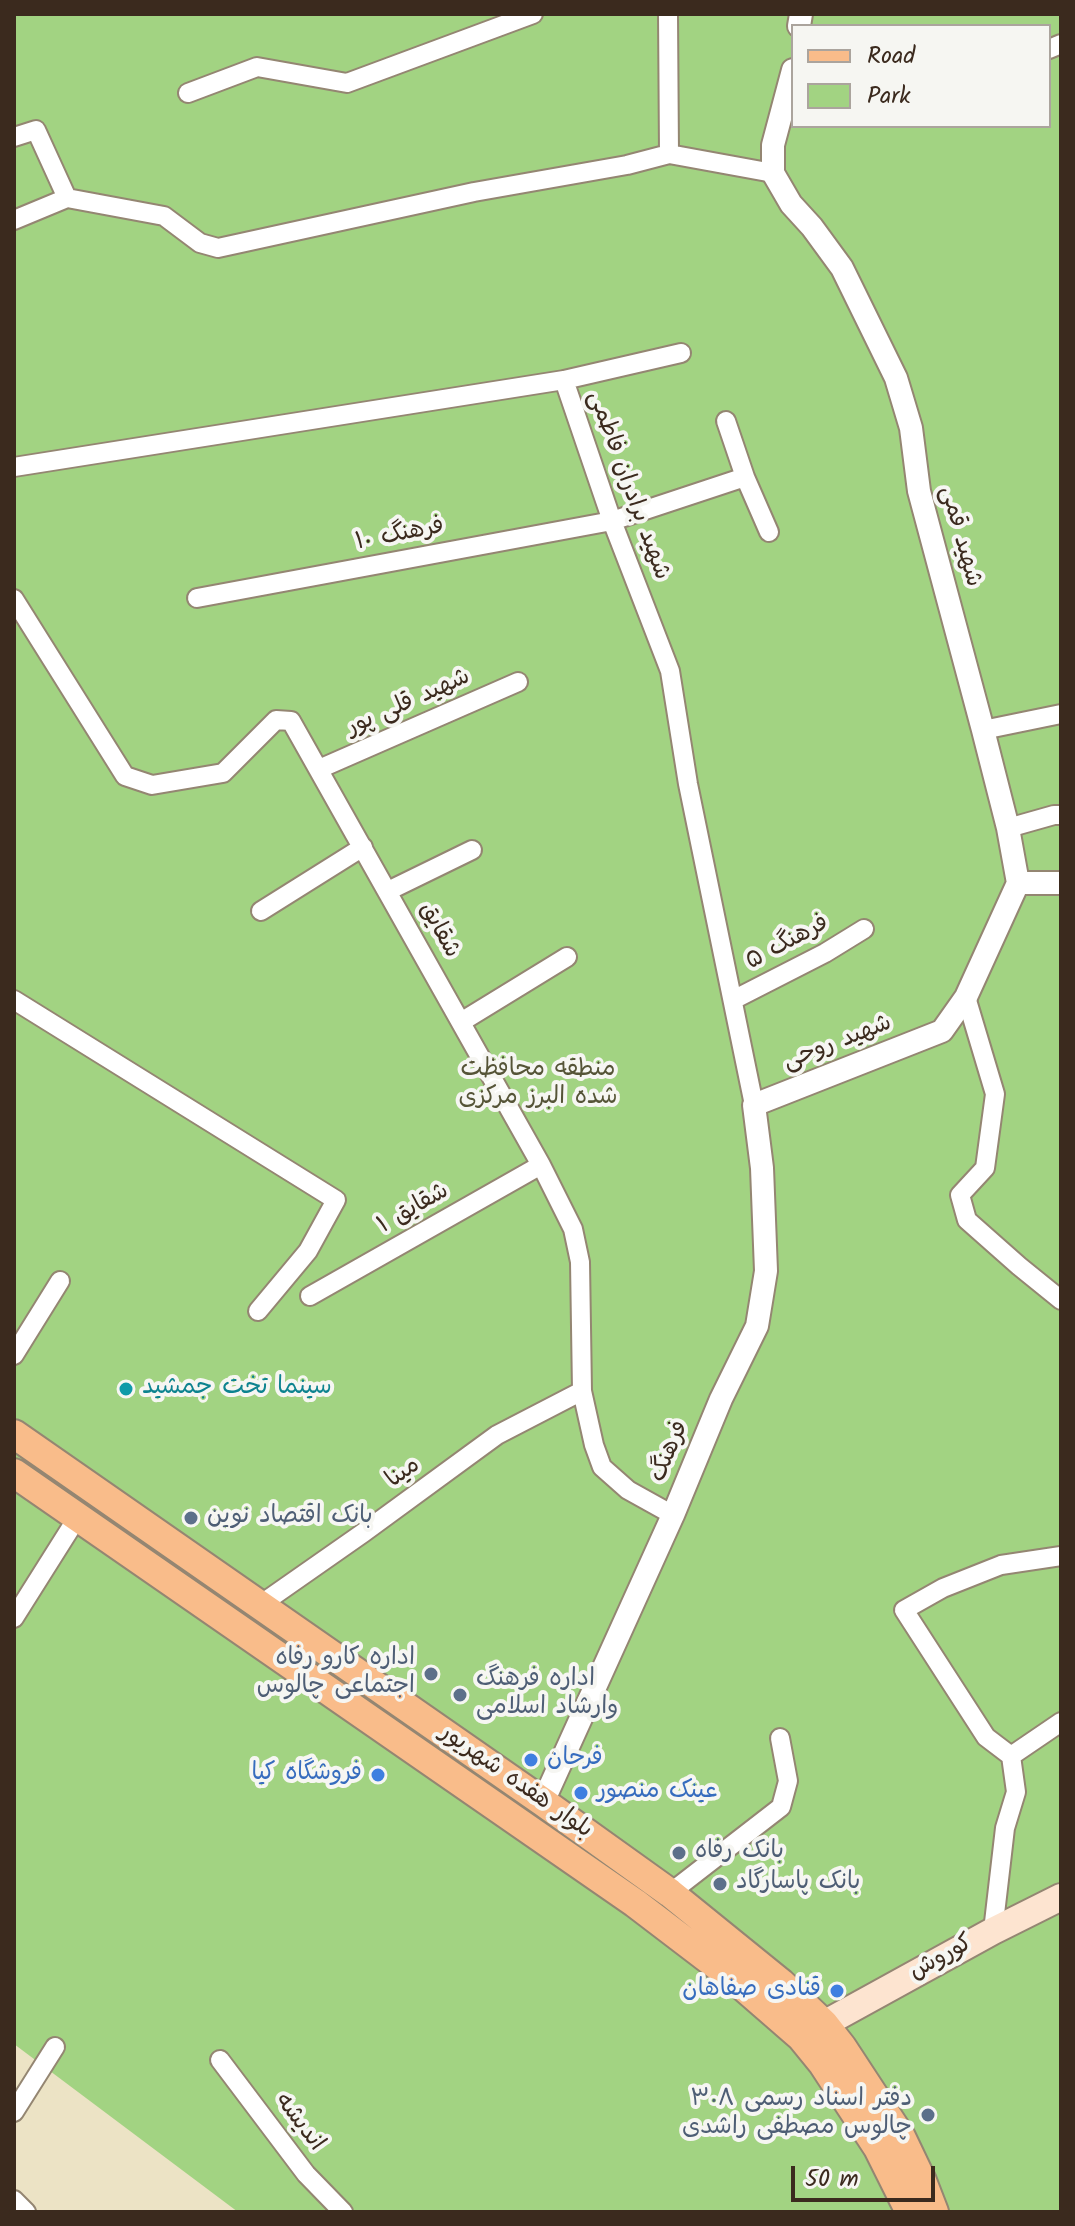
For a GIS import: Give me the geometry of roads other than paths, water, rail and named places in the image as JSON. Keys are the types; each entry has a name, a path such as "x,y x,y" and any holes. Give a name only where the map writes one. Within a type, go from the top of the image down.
{"main road":[{"name":"بلوار هفده شهریور","path":"14,1434 543,1802 661,1887 781,1983 824,2024 901,2137 934,2212"},
{"name":"بلوار هفده شهریور","path":"14,1473 635,1903 732,1977 801,2037 823,2064 878,2148 910,2212"},
{"path":"635,1903 661,1887"},
{"name":"کوروش","path":"824,2024 1061,1897"}],"street":[{"path":"188,93 257,67 347,83 533,14"},
{"path":"668,14 669,154"},
{"path":"14,220 67,198 164,216 200,243 218,248 474,192 627,165 669,154 773,173 773,145 791,78"},
{"path":"14,137 36,130 67,198"},
{"name":"شهید قمی","path":"773,173 791,204 842,268 896,378 911,428 919,491 1008,828 1018,883"},
{"path":"564,380 681,353"},
{"name":"شهید برادران فاطمی","path":"14,467 564,380 612,521 670,671 688,784 754,1105"},
{"path":"726,421 745,477 769,532"},
{"name":"فرهنگ ۱۰","path":"197,598 612,521 745,477"},
{"name":"شقایق","path":"14,599 125,776 152,785 223,773 276,720 291,721 541,1165 573,1229 580,1262 582,1391 602,1467 628,1490 673,1515"},
{"name":"شهید قلی پور","path":"319,769 518,682"},
{"path":"983,730 1061,714"},
{"path":"1008,828 1061,815"},
{"path":"261,911 363,847"},
{"path":"388,891 472,850"},
{"path":"1061,883 1018,883 966,997 995,1094 985,1168 960,1195 967,1220 1061,1300"},
{"name":"فرهنگ ۵","path":"733,1000 825,953 864,929"},
{"path":"461,1022 567,957"},
{"name":"شهید روحی","path":"754,1105 942,1031 966,997"},
{"path":"14,1000 336,1200 308,1251 258,1311"},
{"name":"فرهنگ","path":"543,1802 673,1515 721,1399 757,1326 766,1271 762,1168 754,1105"},
{"name":"شقایق ۱","path":"310,1296 541,1165"},
{"path":"14,1355 60,1281"},
{"name":"مینا","path":"260,1605 497,1435 582,1391"},
{"path":"14,1618 77,1518"},
{"path":"993,1931 1005,1828 1016,1792 1011,1756 986,1737 904,1610 943,1588 1001,1565 1061,1556"},
{"path":"1011,1756 1061,1722"},
{"path":"661,1887 781,1807 788,1781 780,1738"},
{"path":"14,2112 55,2047"},
{"name":"اندیشه","path":"220,2060 306,2174 343,2212"},
{"path":"14,2200 26,2212"}],"place":[{"name":"سینما تخت جمشید","path":"126,1389"},
{"name":"بانک اقتصاد نوین","path":"191,1518"},
{"name":"اداره کارو رفاه اجتماعی چالوس","path":"431,1674"},
{"name":"اداره فرهنگ وارشاد اسلامی","path":"460,1695"},
{"name":"فرحان","path":"531,1760"},
{"name":"فروشگاه کیا","path":"378,1775"},
{"name":"عینک منصور","path":"581,1793"},
{"name":"بانک رفاه","path":"679,1853"},
{"name":"بانک پاسارگاد","path":"720,1884"},
{"name":"قنادی صفاهان","path":"837,1991"},
{"name":"دفتر اسناد رسمی ۳۰۸ چالوس مصطفی راشدی","path":"928,2115"}],"park label":[{"name":"منطقه محافظت شده البرز مرکزی","path":"538,1085"}]}
